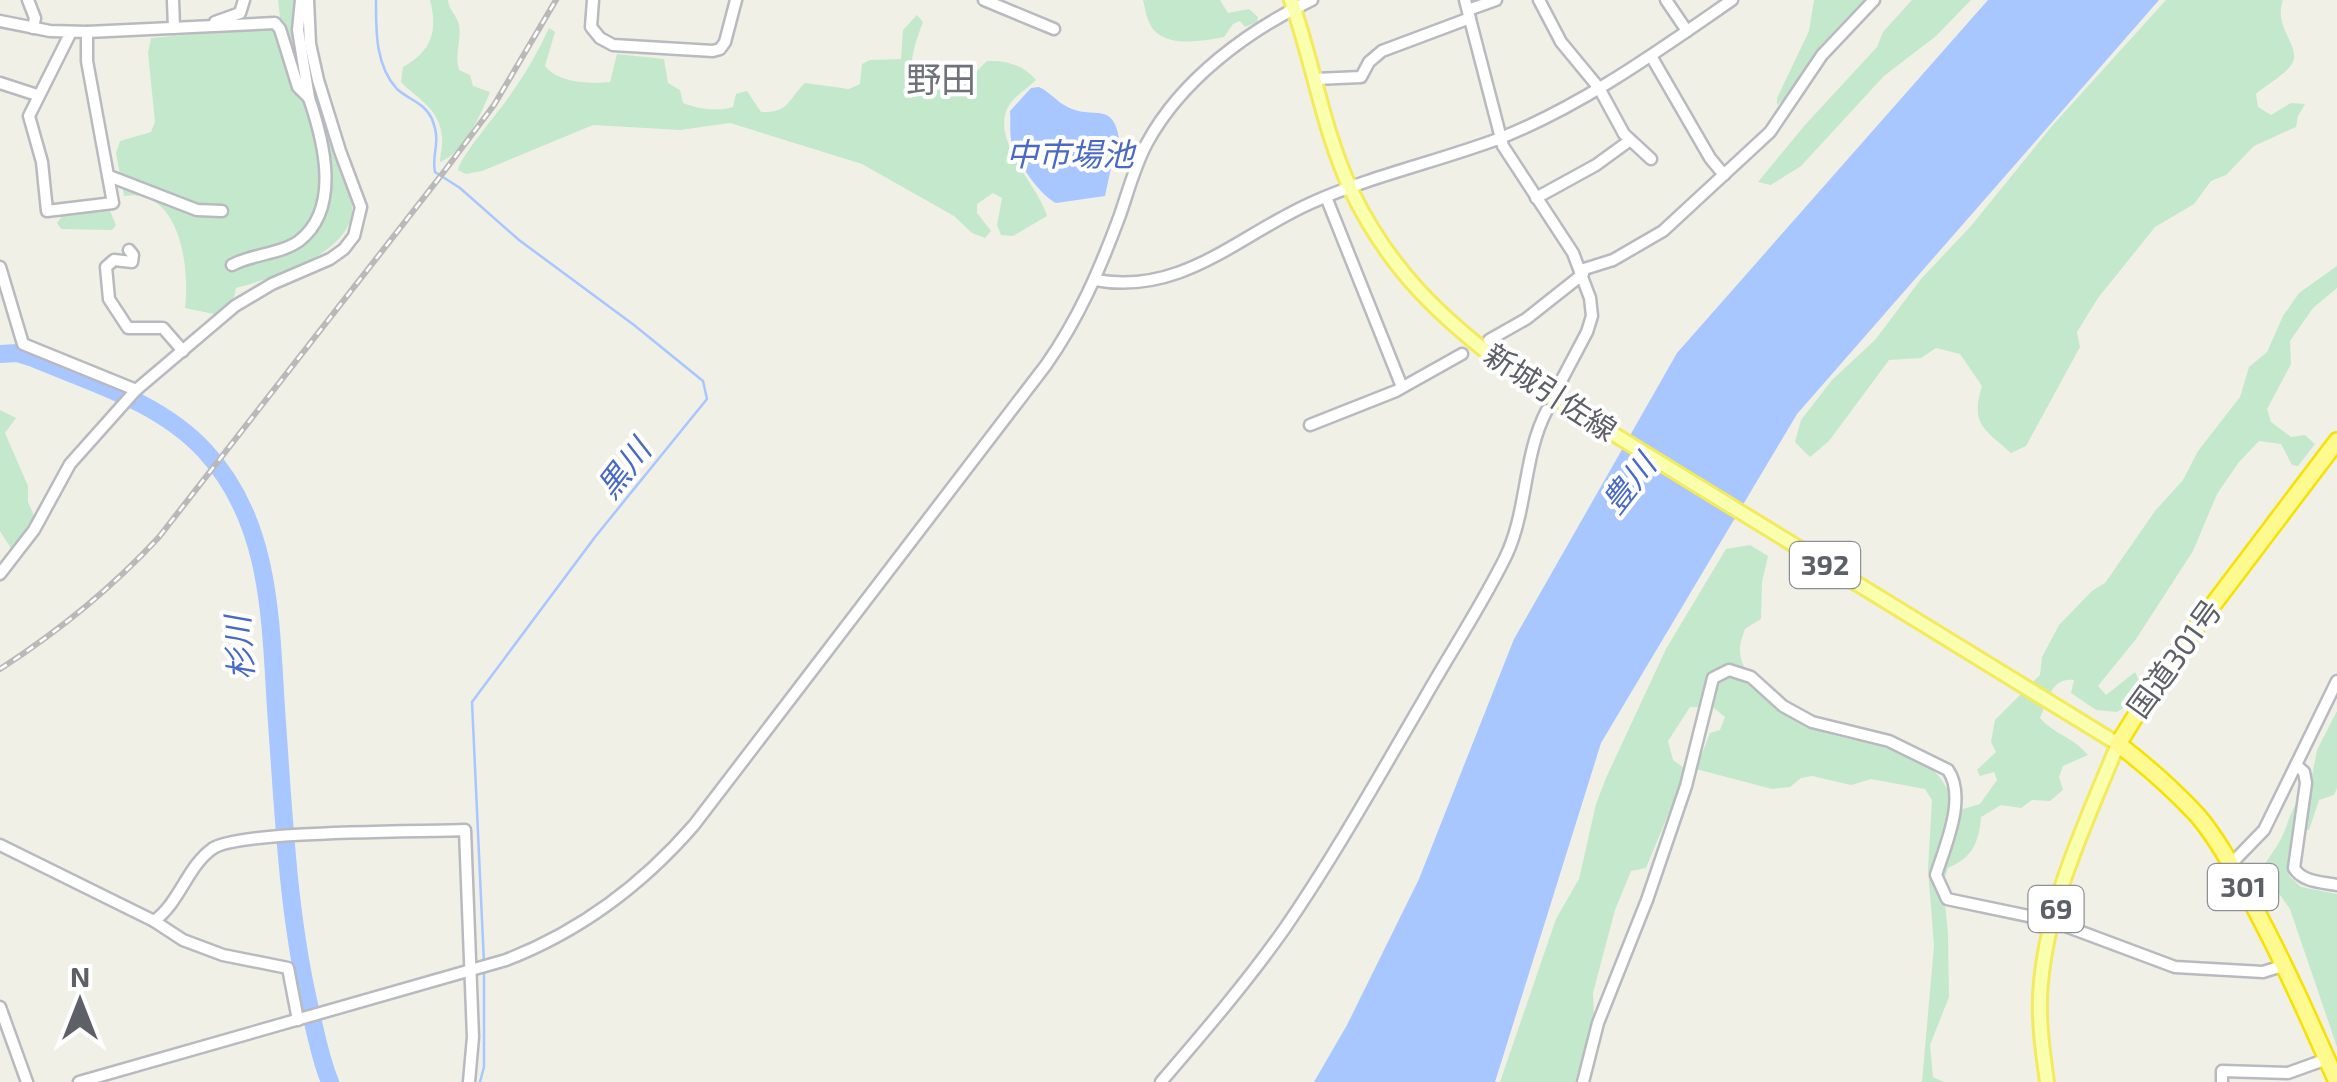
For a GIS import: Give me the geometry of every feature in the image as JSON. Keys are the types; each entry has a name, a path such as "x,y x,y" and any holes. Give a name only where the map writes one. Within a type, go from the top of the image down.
{"highway":[{"name":"国道301号","path":"2337,442 2166,666 2118,744 2150,768 2191,809 2231,864 2284,965 2337,1082"}],"main road":[{"name":"新城引佐線","path":"1293,4 1350,188 1374,231 1429,304 1511,372 2118,744"},
{"name":"69","path":"2046,1082 2040,995 2052,921 2078,840 2118,744"}],"street":[{"path":"28,0 33,28"},
{"path":"173,0 174,28"},
{"path":"209,24 240,12 244,0"},
{"path":"232,265 298,242 321,204 326,168 322,135 309,98 298,30 304,0"},
{"path":"0,574 34,530 70,464 134,391 245,299 344,250 354,236 360,218 358,193 318,80 304,0"},
{"path":"593,0 591,27 613,45 713,51 726,42 736,0"},
{"path":"984,0 1054,28"},
{"path":"79,1082 473,971 534,949 608,906 667,856 798,694 1067,335 1095,280 1146,144 1178,99 1236,46 1293,4 1312,0"},
{"path":"1315,79 1362,77 1369,62 1382,51 1468,9 1496,0"},
{"path":"1538,0 1560,42 1599,88 1629,141 1652,159"},
{"path":"1666,0 1687,32"},
{"path":"1095,280 1153,279 1200,266 1276,219 1326,196 1500,138 1599,88 1732,0"},
{"path":"1489,340 1526,319 1582,272 1663,231 1770,132 1822,55 1874,0"},
{"path":"1468,9 1500,138 1582,272 1592,316 1559,386"},
{"path":"0,20 71,32 276,23 298,87 309,98"},
{"path":"71,32 30,116 42,162 47,211 113,203 87,61 87,32"},
{"path":"1651,56 1710,158 1724,175"},
{"path":"0,83 37,95"},
{"path":"1536,198 1629,141"},
{"path":"109,176 198,210 222,211"},
{"path":"1326,196 1402,386"},
{"path":"128,250 133,255 132,262 114,260 106,267 112,308 128,328 163,328 183,351"},
{"path":"0,267 23,344 134,391"},
{"path":"1310,424 1402,386 1462,354"},
{"path":"1161,1082 1232,1000 1355,819 1506,554 1523,510 1535,441 1547,410"},
{"path":"1582,1082 1598,1023 1647,900 1686,786 1713,678 1729,670 1751,677 1783,706 1812,722 1889,741 1948,770 1955,785 1953,811 1936,875 1947,899 2052,921 2175,966 2264,972 2284,965"},
{"path":"2231,864 2264,830 2337,681"},
{"path":"2296,765 2304,772 2306,783 2294,868 2309,879 2337,885"},
{"path":"154,920 176,899 211,849 239,839 465,830 473,971 473,1051 468,1082"},
{"path":"0,845 154,920 183,940 223,956 288,968 300,1020"},
{"path":"0,1008 27,1082"},
{"path":"2222,1082 2222,1071 2288,1073 2327,1059"}],"green space":[{"path":"278,0 296,0 301,13 319,106 350,192 351,220 328,249 291,270 236,288 234,298 214,314 185,308 183,252 177,233 158,204 143,197 124,196 116,153 120,141 151,132 155,122 148,53 151,38 272,27 280,17"},
{"path":"430,0 448,0 459,25 459,70 470,75 473,86 490,92 464,142 440,162 442,141 437,120 428,106 401,82 403,67 421,54 433,31"},
{"path":"1143,0 1220,0 1228,13 1249,9 1258,17 1257,22 1245,27 1240,21 1233,24 1224,37 1173,40 1156,32"},
{"path":"1814,0 1864,0 1820,46 1788,96 1777,105 1809,31"},
{"path":"1912,0 1971,0 1936,36 1884,76 1801,166 1771,185 1758,182 1877,47 1883,32"},
{"path":"2166,0 2283,0 2281,19 2293,49 2293,62 2256,94 2258,107 2271,115 2291,103 2305,104 2296,127 2254,146 2226,175 2211,181 2194,204 2155,227 2098,298 2077,332 2080,347 2026,446 2011,453 1987,431 1978,409 1982,386 1960,354 1936,348 1921,358 1889,360 1829,441 1810,457 1795,442 1801,420 1832,380 1875,340 1921,279"},
{"path":"917,15 923,22 912,65 918,90 957,90 987,61 1014,64 1036,80 1010,103 1004,120 1011,149 1047,216 1013,236 1001,235 997,225 1002,198 993,193 977,204 977,213 991,231 985,238 862,164 730,123 680,130 593,125 482,171 466,174 458,170 523,76 549,28 555,32 545,66 558,76 610,82 617,54 664,59 668,83 680,90 683,103 727,109 733,107 736,94 747,91 761,112 770,112 787,104 805,83 849,89 860,84 862,64 901,59 903,30"},
{"path":"110,211 116,225 112,230 61,229 57,223 63,215"},
{"path":"2337,266 2337,288 2313,308 2290,341 2291,364 2267,409 2271,422 2291,437 2305,435 2315,444 2298,466 2292,465 2281,444 2259,441 2239,462 2217,494 2193,551 2136,639 2098,686 2106,695 2135,672 2139,680 2125,707 2117,712 2096,710 2071,693 2074,680 2055,686 2040,718 2088,755 2063,766 2059,777 2063,790 2050,801 2032,800 2021,808 2001,805 1981,817 1973,848 1948,868 1943,883 1949,997 1930,1045 1933,1077 1944,1082 1922,1082 1934,946 1928,869 1932,800 1925,789 1871,779 1851,785 1812,776 1801,778 1790,787 1772,789 1696,769 1710,733 1720,730 1725,717 1714,708 1690,707 1668,741 1673,760 1684,768 1682,781 1646,868 1631,871 1615,910 1593,993 1594,1017 1575,1082 1500,1082 1556,919 1579,879 1606,778 1666,649 1726,549 1750,545 1768,556 1762,582 1761,619 1745,629 1740,649 1749,676 1770,700 1809,726 1893,750 1927,766 1963,809 1980,804 1997,780 1994,772 1980,776 1977,770 1996,752 1991,742 1995,720 2040,675 2042,657 2059,625 2105,583 2155,511 2183,480 2198,451 2240,397 2249,367 2267,352 2283,316 2299,293"},
{"path":"0,410 16,418 5,433 28,486 28,502 35,518 12,550 0,531"},
{"path":"2337,711 2337,788 2334,795 2319,800 2309,830 2293,835 2289,876 2301,887 2337,894 2337,1047 2290,909 2278,892 2267,885 2262,870 2294,808 2309,791 2317,750"}],"water":[{"name":"豊川","path":"1988,0 2159,0 1797,414 1601,743 1495,1082 1314,1082 1347,1025 1419,879 1514,639 1677,353"},
{"name":"中市場池","path":"1039,87 1066,106 1101,113 1113,120 1120,144 1105,196 1056,203 1024,168 1012,144 1010,111 1031,88"}],"waterway":[{"name":"黒川","path":"376,0 378,47 384,69 397,89 421,105 432,119 436,135 435,172 703,381 707,399 595,537 472,702 484,963"},
{"name":"杉川","path":"0,354 17,353 33,358 124,396 167,419 205,451 228,480 244,511 256,545 269,615 297,938 316,1037 330,1082"},
{"name":"黒川","path":"480,1082 484,1067 484,971"}],"railway":[{"path":"0,669 84,608 159,537 494,105 556,0"}],"district":[{"name":"野田","path":"941,80"}]}
